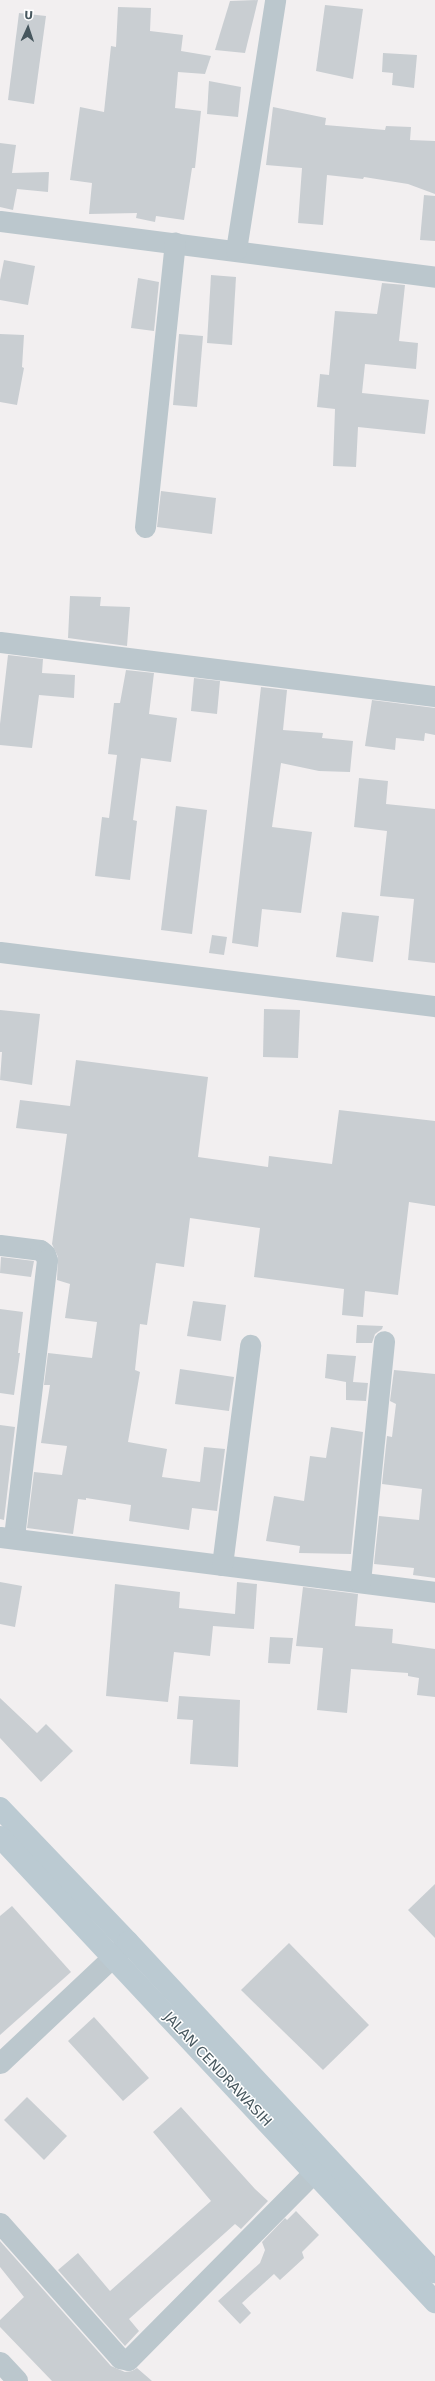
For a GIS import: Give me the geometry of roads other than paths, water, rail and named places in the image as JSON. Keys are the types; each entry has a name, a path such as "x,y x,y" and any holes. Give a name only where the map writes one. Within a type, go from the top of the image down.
{"main road":[{"name":"JALAN CENDRAWASIH","path":"0,1808 128,1942 435,2272"},
{"name":"JALAN CENDRAWASIH","path":"0,1837 435,2302"}],"street":[{"path":"236,250 275,0"},
{"path":"0,221 435,276"},
{"path":"145,527 175,243"},
{"path":"0,642 435,696"},
{"path":"0,952 435,1006"},
{"path":"0,1245 40,1250 45,1254 47,1260 7,1538 435,1592"},
{"path":"360,1582 384,1341"},
{"path":"222,1565 250,1345"},
{"path":"0,2063 128,1942"},
{"path":"0,2223 120,2358 128,2360 314,2172"},
{"path":"0,2362 17,2380"}]}
